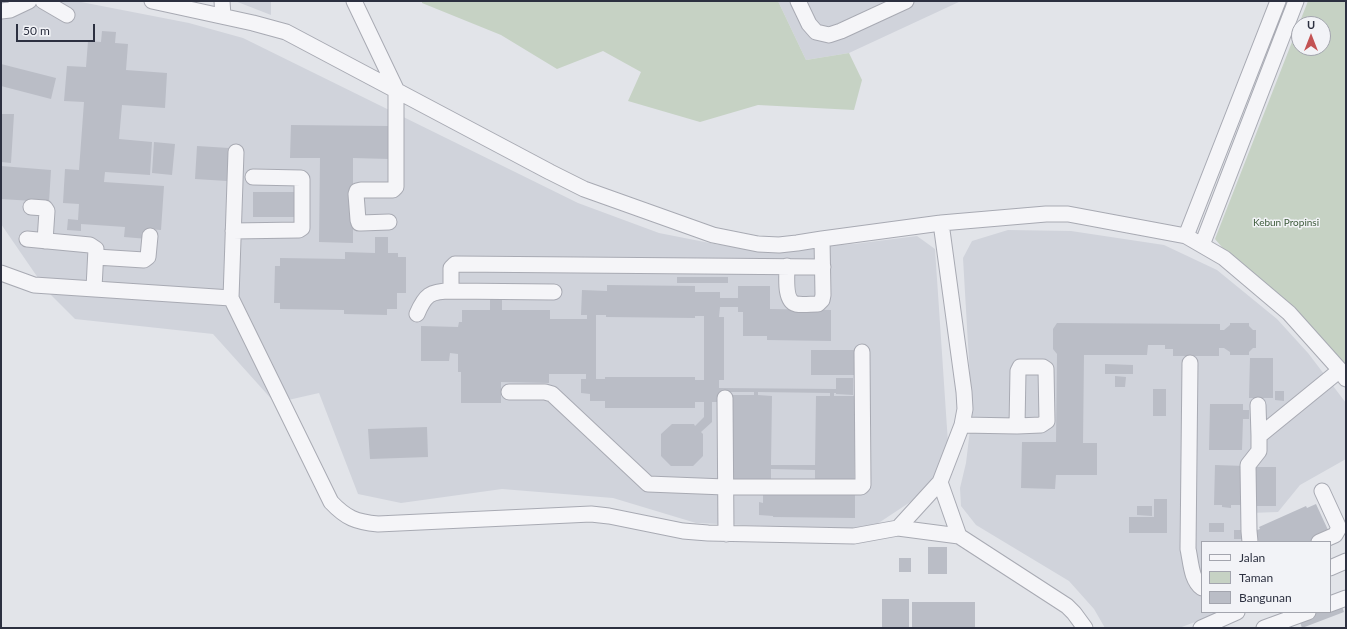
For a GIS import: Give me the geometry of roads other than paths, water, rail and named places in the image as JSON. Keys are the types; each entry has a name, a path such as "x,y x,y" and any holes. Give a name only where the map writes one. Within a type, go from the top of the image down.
{"lane":[{"path":"1,11 10,10 29,1"},
{"path":"43,1 67,15"},
{"path":"152,1 222,8 254,23 286,32 584,189 713,235 758,244 779,245 941,223 1046,214 1068,214 1186,236 1224,258 1289,313 1343,374 1259,436"},
{"path":"354,1 396,90 396,187 393,190 357,191 358,222 389,222"},
{"path":"798,1 809,24 816,32 829,35 841,32 889,5 906,1"},
{"path":"1186,236 1278,1"},
{"path":"1202,245 1296,1"},
{"path":"236,152 231,298 331,502 351,519 378,524 591,514 609,516 696,533 854,536 898,528 959,536 1066,606 1074,613 1085,628"},
{"path":"233,231 299,230 302,228 302,179 253,177"},
{"path":"31,207 44,208 47,211 44,241"},
{"path":"898,528 940,482 962,425 965,409 941,223"},
{"path":"96,257 144,260 148,257 150,236"},
{"path":"27,239 90,245 96,249 94,288"},
{"path":"787,266 787,294 790,301 795,304 818,304 822,300 823,295 822,239"},
{"path":"451,291 451,268 455,264 823,267"},
{"path":"1,273 34,284 231,298"},
{"path":"417,314 422,302 430,294 451,291 554,292"},
{"path":"509,392 545,392 552,394 648,484 725,487 861,487 864,485 862,352"},
{"path":"1190,363 1188,549 1193,573 1201,589"},
{"path":"725,398 726,534"},
{"path":"1250,541 1248,465 1259,451 1258,405"},
{"path":"962,425 1017,426"},
{"path":"940,482 959,536"},
{"path":"1321,541 1335,535 1339,528 1322,491"},
{"path":"1331,568 1346,561"},
{"path":"1331,604 1346,598"},
{"path":"1201,628 1214,617 1232,613"},
{"path":"1264,628 1305,613"}],"park label":[{"name":"Kebun Propinsi","path":"1286,223"}]}
